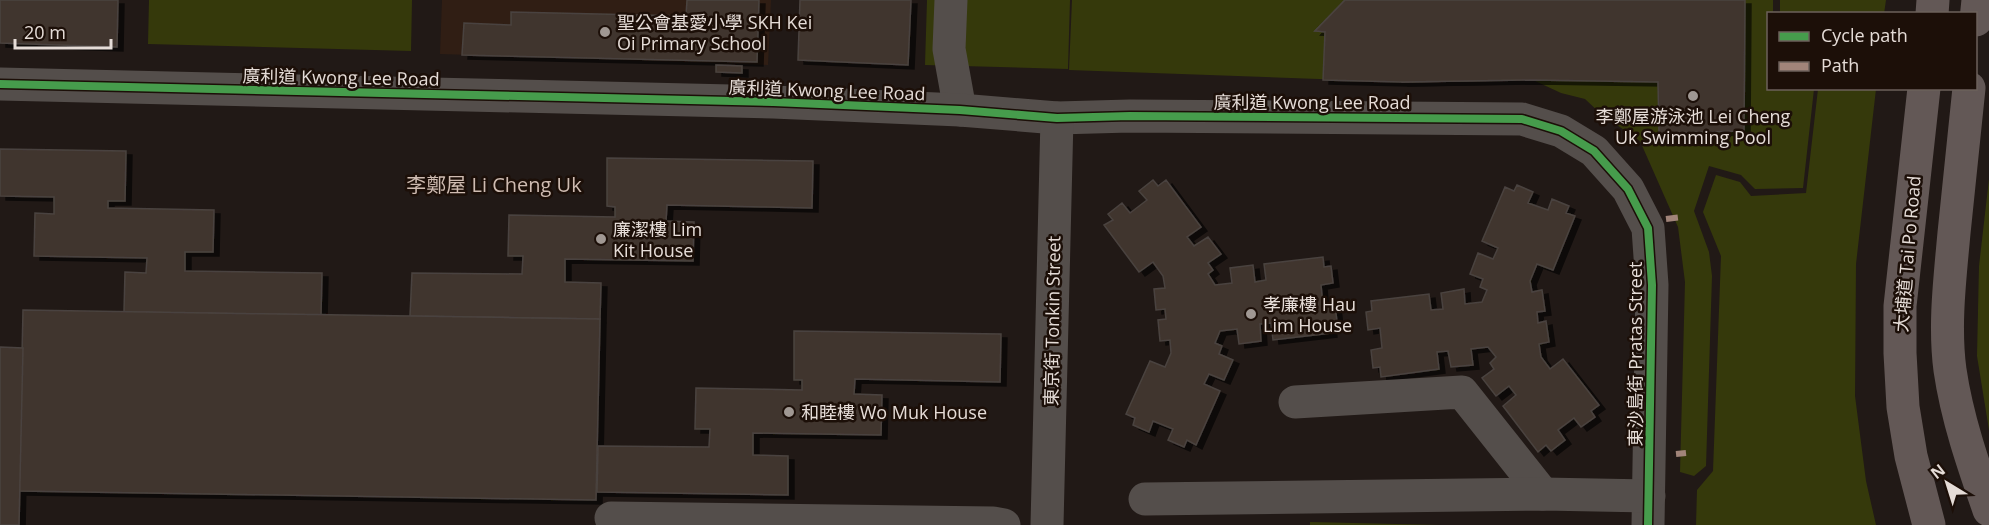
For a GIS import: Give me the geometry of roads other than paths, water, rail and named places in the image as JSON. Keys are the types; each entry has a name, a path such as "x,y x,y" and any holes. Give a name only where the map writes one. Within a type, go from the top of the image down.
{"main road":[{"name":"大埔道 Tai Po Road","path":"1924,90 1900,306 1900,353 1903,407 1911,456 1929,525"},
{"path":"1969,90 1950,280 1948,323 1950,368 1958,411 1972,462 1989,510"}],"street":[{"path":"951,0 949,49 960,110"},
{"name":"廣利道 Kwong Lee Road","path":"0,84 741,101 960,110 1057,118 1130,116 1522,119 1561,131 1594,151 1628,189"},
{"name":"東京街 Tonkin Street","path":"1047,525 1057,118"},
{"name":"東沙島街 Pratas Street","path":"1628,189 1648,228 1652,285 1648,510"},
{"path":"1295,402 1462,392 1543,494"},
{"path":"1145,499 1543,494 1648,510"},
{"path":"611,518 993,523 1004,525"}],"place":[{"name":"聖公會基愛小學 SKH Kei Oi Primary School","path":"605,32"},
{"name":"李鄭屋游泳池 Lei Cheng Uk Swimming Pool","path":"1693,96"},
{"name":"廉潔樓 Lim Kit House","path":"601,239"},
{"name":"孝廉樓 Hau Lim House","path":"1251,314"},
{"name":"和睦樓 Wo Muk House","path":"789,412"}],"district":[{"name":"李鄭屋 Li Cheng Uk","path":"494,184"}]}
